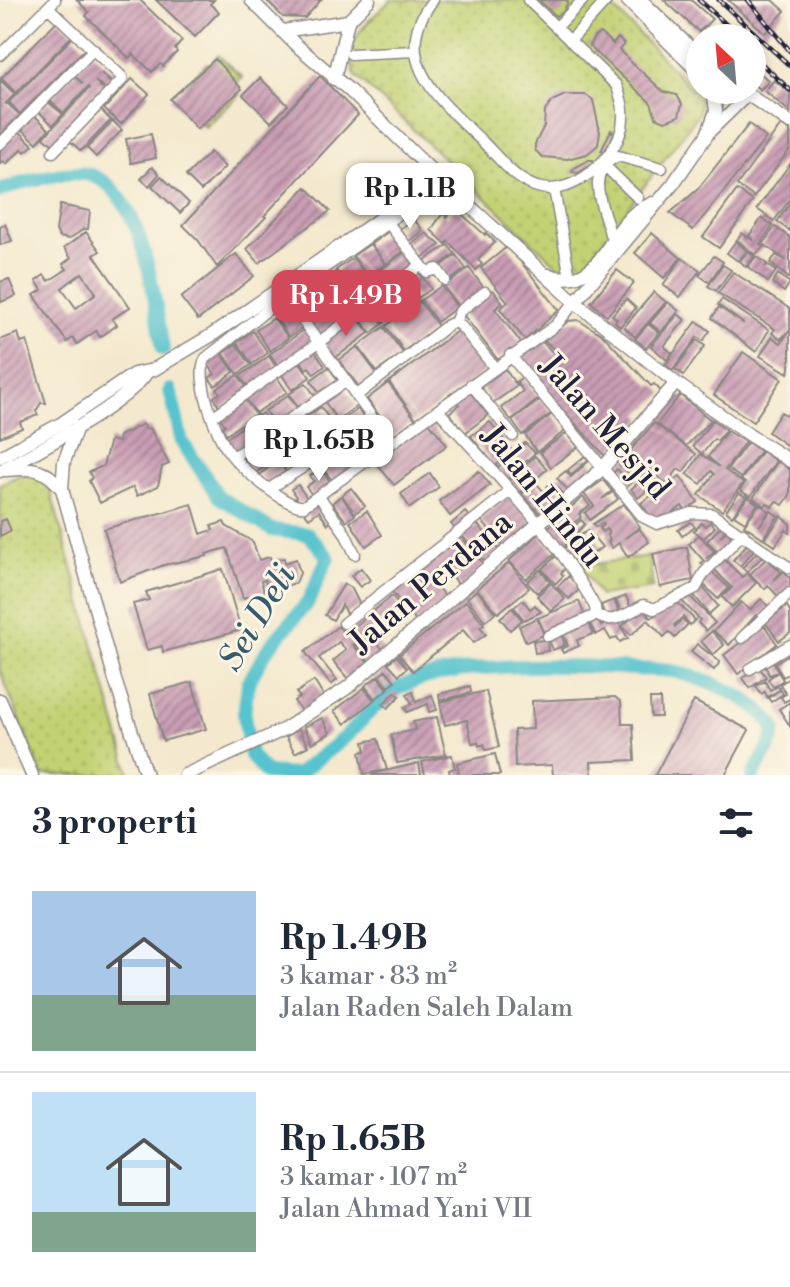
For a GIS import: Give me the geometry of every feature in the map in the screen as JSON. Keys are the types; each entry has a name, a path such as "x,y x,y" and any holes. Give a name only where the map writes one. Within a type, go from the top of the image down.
{"main road":[{"path":"251,0 575,302 676,383 790,461"},
{"path":"334,79 348,21 369,0"},
{"path":"627,0 686,60"},
{"path":"641,0 686,44"},
{"path":"283,31 348,21"},
{"path":"575,302 660,200 707,135 716,111 715,104"},
{"path":"762,104 790,123"},
{"path":"1,466 77,427 132,391 150,371 283,292 374,228 434,173"},
{"path":"543,273 561,279 583,276 636,212 660,200"},
{"path":"1,466 124,379 150,371"},
{"name":"Jalan Perdana","path":"185,775 285,729 347,688 602,469 676,383"},
{"path":"77,427 64,462 62,489 115,680 146,775"},
{"path":"1,466 46,472 62,489"},
{"path":"0,700 32,775"}],"street":[{"path":"433,0 420,26 415,51 418,66 430,89 519,178 541,188 554,189 580,181 613,150 623,120 622,101 616,85 528,0"},
{"path":"556,28 583,0"},
{"path":"570,41 607,0"},
{"path":"0,55 52,4 122,77 53,152"},
{"path":"0,144 94,49"},
{"path":"351,54 415,51"},
{"path":"707,135 734,104"},
{"path":"610,234 596,181 605,166 618,156 662,168"},
{"path":"605,166 638,198"},
{"path":"554,189 569,272"},
{"path":"374,228 388,223 401,212 402,202"},
{"path":"388,223 427,272 437,269 445,280"},
{"path":"212,417 318,343 421,265"},
{"path":"391,444 283,292 202,362 201,372 221,440 233,457 269,489 299,507 321,495 438,410 510,355 556,325 575,302"},
{"path":"356,396 455,322 460,311 485,292"},
{"path":"455,322 494,367"},
{"name":"Jalan Mesjid","path":"510,355 602,469 650,521 663,523 692,513 706,512 743,533 790,568"},
{"path":"233,457 345,382"},
{"path":"471,384 513,436"},
{"name":"Jalan Hindu","path":"438,410 539,525 595,607 596,615 548,636"},
{"path":"269,489 374,422"},
{"path":"344,623 510,491"},
{"path":"321,495 355,554"},
{"path":"596,615 603,620 614,621 644,605 654,609 686,595 696,588 704,573 743,533"},
{"path":"742,638 790,593"},
{"path":"750,669 790,645"}],"green space":[{"path":"391,0 606,0 686,83 686,104 700,104 699,113 585,265 572,271 558,266 355,75 352,51 366,24"},
{"path":"218,55 242,77 233,87 240,95 205,127 176,99 185,86"},
{"path":"20,475 46,475 130,775 42,775 0,671 0,484"},
{"path":"649,556 653,588 600,596 581,566"}],"building":[{"path":"77,0 140,0 182,41 175,49 177,52 152,72 133,54 129,58 86,16 89,12"},
{"path":"156,0 214,0 210,4 219,12 195,37"},
{"path":"266,0 321,0 305,18 283,17"},
{"path":"539,0 568,2 563,12 556,16"},
{"path":"664,0 691,0 712,19 707,24 690,24"},
{"path":"728,0 773,0 785,11 766,32 766,24 755,24"},
{"path":"59,19 74,34 16,93 1,78"},
{"path":"600,33 613,44 618,38 624,44 619,50 632,63 664,92 677,95 682,104 679,116 665,121 656,117 651,103 589,46"},
{"path":"74,36 86,48 20,114 9,102"},
{"path":"92,53 120,77 113,84 101,73 112,84 107,89 95,81 106,92 55,147 44,137 89,88 64,113 49,100 72,74 83,84 73,74"},
{"path":"215,59 242,89 197,129 170,99"},
{"path":"320,76 358,115 217,267 183,225"},
{"path":"260,78 288,105 271,122 243,95"},
{"path":"132,79 149,94 121,124 104,109"},
{"path":"0,80 15,94 5,104 20,115 0,135"},
{"path":"774,80 790,93 790,112 766,92"},
{"path":"565,95 586,95 593,100 600,132 598,145 587,154 567,159 542,157 535,150 535,144 544,126 545,111 552,101"},
{"path":"47,101 63,114 53,125 38,111"},
{"path":"101,110 111,120 81,151 70,141"},
{"path":"33,114 49,129 37,143 21,128"},
{"path":"113,121 122,130 96,157 87,148"},
{"path":"749,124 766,138 693,230 670,213 697,190"},
{"path":"781,125 790,131 790,149 754,197 737,185"},
{"path":"611,130 614,133 611,141 605,151 601,151"},
{"path":"19,131 33,145 25,152 22,149 6,164 3,161 0,164 0,147"},
{"path":"151,134 156,158 131,163 126,139"},
{"path":"210,152 225,167 201,191 186,176"},
{"path":"593,160 593,164 578,173 572,172 573,169"},
{"path":"790,164 790,199 774,221 757,209"},
{"path":"152,167 159,174 149,186 141,179"},
{"path":"161,176 189,203 180,213 152,186"},
{"path":"306,187 330,211 259,263 247,249"},
{"path":"737,190 753,201 719,248 703,237"},
{"path":"790,203 790,231 777,222"},
{"path":"60,205 90,211 88,229 69,239 59,237 56,230"},
{"path":"455,208 495,242 478,260 482,264 476,270 448,241 446,244 431,230 443,213 447,217"},
{"path":"762,218 773,226 760,244 764,246 755,255 737,240 742,233 754,241 749,236"},
{"path":"414,219 423,231 407,243 398,230"},
{"path":"5,224 12,241 0,245 0,226"},
{"path":"775,227 790,237 790,279 770,263 776,255 786,260 763,244"},
{"path":"389,231 404,251 386,264 371,244"},
{"path":"86,232 100,251 94,255 130,307 112,319 117,325 100,337 96,331 77,344 73,338 67,342 34,295 42,290 36,281 44,275 49,281 67,269 63,264 71,258 64,248","holes":["82,273 96,293 76,308 62,288"]},
{"path":"426,233 440,245 419,260 409,246"},
{"path":"652,233 681,258 664,278 635,253"},
{"path":"736,241 747,251 738,261 727,253"},
{"path":"370,244 385,264 368,276 353,256"},
{"path":"448,245 455,254 431,271 424,261"},
{"path":"508,246 559,310 525,340 500,309 508,302 481,268"},
{"path":"748,251 754,257 746,267 740,261"},
{"path":"405,252 415,267 385,288 375,274"},
{"path":"236,254 254,276 198,320 181,298"},
{"path":"456,255 466,269 450,280 440,267"},
{"path":"714,256 723,262 709,282 699,275"},
{"path":"756,256 767,264 765,267 768,265 776,271 768,282 748,267"},
{"path":"353,258 368,278 373,275 383,288 341,319 326,299 346,284 336,270"},
{"path":"682,258 700,270 680,297 663,285"},
{"path":"723,265 731,270 716,291 708,286"},
{"path":"469,268 484,288 459,307 444,287"},
{"path":"617,270 634,283 607,316 591,302"},
{"path":"335,272 344,284 326,296 317,284"},
{"path":"419,272 431,289 418,298 411,289 406,292 401,285"},
{"path":"733,272 790,309 788,373 760,356 772,337 781,343 789,331 781,339 772,333 775,329 718,293"},
{"path":"778,274 790,283 784,292 772,283"},
{"path":"9,279 16,296 1,302 0,282"},
{"path":"315,285 324,298 302,313 293,301"},
{"path":"399,286 412,303 384,323 372,306"},
{"path":"441,286 457,307 437,322 421,300"},
{"path":"493,290 503,303 495,309 521,343 498,360 462,313"},
{"path":"654,292 666,302 635,337 624,327"},
{"path":"626,299 636,308 620,327 612,315"},
{"path":"722,299 769,330 756,352 712,318 719,307 744,324 718,305"},
{"path":"325,300 340,321 319,336 304,315"},
{"path":"419,301 438,326 404,351 386,326"},
{"path":"668,302 679,311 661,332 650,323"},
{"path":"371,307 383,324 371,333 358,316"},
{"path":"290,308 303,328 289,337 276,318"},
{"path":"678,314 685,320 664,346 672,353 667,360 651,346"},
{"path":"357,317 369,333 335,358 323,342"},
{"path":"274,318 288,338 270,351 256,330"},
{"path":"578,320 603,335 651,386 654,384 663,393 639,415 643,419 606,457 517,360 540,339 555,355 558,353 543,339 569,321"},
{"path":"697,321 710,331 703,341 697,337 673,370 665,365"},
{"path":"648,324 659,333 646,348 635,339"},
{"path":"384,327 403,353 377,372 358,346"},
{"path":"460,329 488,368 417,420 389,382"},
{"path":"304,330 313,343 279,367 270,354"},
{"path":"253,331 268,353 252,364 237,342"},
{"path":"18,333 21,343 27,341 46,403 41,403 36,411 38,415 20,422 22,428 0,437 0,340"},
{"path":"697,340 705,346 684,375 675,369"},
{"path":"236,344 251,365 238,374 223,353"},
{"path":"357,347 377,374 359,387 339,360"},
{"path":"314,350 325,366 314,374 309,367 306,369 300,359"},
{"path":"743,352 782,379 753,422 714,395"},
{"path":"221,353 234,372 215,386 209,378 215,374 207,363"},
{"path":"269,356 277,368 249,388 240,376"},
{"path":"298,360 310,377 292,390 280,372"},
{"path":"329,367 339,383 321,395 311,380"},
{"path":"505,369 517,386 493,403 481,387"},
{"path":"238,375 248,389 221,409 214,397 220,393 217,389"},
{"path":"277,377 287,392 256,413 245,398"},
{"path":"523,377 539,399 511,420 501,408 523,391 516,382"},
{"path":"306,383 315,396 298,407 289,394"},
{"path":"388,383 416,420 394,436 367,399"},
{"path":"345,388 357,406 337,420 325,402"},
{"path":"470,392 488,415 465,433 449,413 459,405 456,402"},
{"path":"288,395 298,409 275,425 265,411"},
{"path":"680,395 711,420 686,446 657,424"},
{"path":"244,398 256,415 226,434 220,418"},
{"path":"541,399 552,413 522,435 512,421"},
{"path":"321,407 332,423 307,440 296,424"},
{"path":"358,409 367,424 348,436 339,422"},
{"path":"781,412 788,416 790,412 790,438 786,445 768,432"},
{"path":"262,413 272,427 234,452 225,439"},
{"path":"552,414 565,431 537,452 525,435"},
{"path":"713,420 726,430 702,454 693,446"},
{"path":"428,421 447,445 394,485 375,461"},
{"path":"490,422 513,452 495,466 471,436"},
{"path":"654,423 696,454 683,472 678,469 667,484 629,452"},
{"path":"143,424 146,429 150,428 169,464 162,467 158,486 137,496 133,487 100,503 89,481 92,478 89,472 103,466 110,440 118,442 119,436"},
{"path":"293,424 304,440 254,474 243,458"},
{"path":"333,425 341,437 316,454 308,442"},
{"path":"373,426 378,434 360,446 355,439"},
{"path":"727,431 745,442 725,470 743,483 722,511 699,495 714,474 711,471 701,484 687,474 701,454 719,467 708,457"},
{"path":"567,433 578,447 551,467 540,452"},
{"path":"379,435 386,445 368,457 362,447"},
{"path":"306,442 314,455 296,467 287,455"},
{"path":"748,442 760,451 741,478 728,469"},
{"path":"525,443 535,453 507,479 497,468"},
{"path":"355,446 365,460 333,482 323,468"},
{"path":"762,451 776,461 750,497 740,490 745,483 741,480"},
{"path":"628,454 647,470 639,480 619,465"},
{"path":"285,456 291,464 284,469 288,474 269,487 260,474"},
{"path":"535,456 547,469 520,493 509,480"},
{"path":"585,456 588,460 571,475 568,470"},
{"path":"590,460 599,471 571,494 557,478 566,471 571,477"},
{"path":"778,461 790,470 790,495 783,505 776,501 772,507 767,503 765,506 753,498"},
{"path":"321,468 332,485 314,497 306,487 314,481 310,476"},
{"path":"617,469 631,483 625,488 612,474"},
{"path":"479,471 490,485 450,516 439,501"},
{"path":"430,473 439,487 410,508 401,494"},
{"path":"650,473 657,482 638,498 631,489"},
{"path":"680,476 698,502 685,511 682,506 663,520 650,516 641,503"},
{"path":"603,480 612,491 602,499 613,492 618,499 590,520 585,513 594,506 584,494"},
{"path":"535,482 548,496 552,492 547,487 552,482 566,497 543,517 522,494"},
{"path":"298,485 307,498 300,503 291,489"},
{"path":"351,488 365,506 355,513 342,495"},
{"path":"739,493 746,497 732,516 726,511"},
{"path":"509,495 535,526 506,550 480,519"},
{"path":"341,496 355,515 346,521 332,503"},
{"path":"583,497 590,506 568,528 570,530 581,520 585,524 563,548 546,529"},
{"path":"748,497 758,504 745,522 734,515"},
{"path":"321,500 335,519 328,524 319,511 309,518 304,512"},
{"path":"192,504 201,534 213,530 211,526 224,522 253,542 259,560 284,558 285,563 296,559 300,573 296,583 268,591 265,580 261,581 264,592 243,598 227,548 207,556 164,565 120,582 104,529"},
{"path":"624,504 640,527 625,538 640,529 649,542 628,557 619,543 612,548 608,542 609,533 606,529 602,532 600,528 603,523 596,527 593,524"},
{"path":"759,504 769,511 759,526 771,511 778,516 763,538 744,525"},
{"path":"367,511 382,535 366,546 350,522"},
{"path":"465,512 473,520 458,533 451,524"},
{"path":"781,516 790,523 790,533 786,530 775,546 765,539"},
{"path":"6,519 11,531 0,536 0,521"},
{"path":"691,522 695,527 682,536 678,530"},
{"path":"710,522 715,527 704,538 694,531 702,523 705,526"},
{"path":"477,524 487,535 472,547 462,536"},
{"path":"722,525 727,529 720,537 726,531 735,540 720,554 707,541"},
{"path":"588,530 602,547 577,566 563,549"},
{"path":"539,534 556,553 526,579 509,561"},
{"path":"699,535 714,551 706,559 716,551 720,556 705,568 701,563 704,561 689,544"},
{"path":"461,537 487,568 462,589 447,571 433,582 447,599 417,623 392,592"},
{"path":"489,537 503,554 488,566 475,549"},
{"path":"749,542 756,548 740,566 733,560"},
{"path":"687,547 693,580 660,587 653,554"},
{"path":"759,550 764,555 747,572 742,568"},
{"path":"556,556 566,567 555,584 542,569"},
{"path":"723,558 742,577 747,573 756,583 732,607 722,597 732,588 713,568"},
{"path":"767,558 781,572 774,580 784,571 790,578 790,591 781,600 768,585 765,589 750,574"},
{"path":"509,563 529,588 498,613 477,589"},
{"path":"361,568 370,580 360,587 351,576"},
{"path":"223,569 241,630 163,652 162,646 147,650 133,604 149,600 146,592"},
{"path":"540,570 550,581 537,593 527,582"},
{"path":"712,572 729,588 718,599 701,582"},
{"path":"569,576 580,589 569,599 557,587"},
{"path":"551,583 565,599 551,611 537,596"},
{"path":"344,584 352,589 361,607 346,614 342,605 333,620 325,615"},
{"path":"702,586 718,606 709,614 693,594"},
{"path":"477,590 495,613 485,621 467,598"},
{"path":"688,594 715,623 706,631 681,600"},
{"path":"392,596 400,607 353,645 368,662 348,679 333,661 346,650 339,642 319,658 337,680 331,685 305,652 338,626 345,634"},
{"path":"626,596 631,608 621,612 616,600"},
{"path":"761,599 770,608 759,618 756,615 729,645 714,631 741,602 750,610"},
{"path":"523,600 530,609 535,605 541,612 524,620 514,607"},
{"path":"614,600 619,613 606,618 601,605"},
{"path":"675,600 695,620 690,625 683,617 674,625 682,619 688,624 675,638 669,632 664,637 648,620 631,635 622,626 642,608 651,618"},
{"path":"466,601 484,624 480,627 486,634 474,643 463,630 413,671 399,655"},
{"path":"579,601 585,617 545,634 538,618"},
{"path":"787,606 790,611 790,633 779,641 765,622"},
{"path":"512,608 522,620 510,630 500,618"},
{"path":"537,618 544,635 526,642 519,626"},
{"path":"597,619 601,626 617,620 628,638 620,642 617,637 611,640 605,630 596,635 590,624"},
{"path":"589,623 593,634 577,640 579,646 563,653 561,649 568,646 563,633"},
{"path":"764,625 777,644 738,674 724,655"},
{"path":"712,631 724,645 713,655 701,641"},
{"path":"561,633 565,645 553,650 548,638"},
{"path":"370,634 385,652 370,663 356,645"},
{"path":"547,640 548,651 535,653 533,641"},
{"path":"697,644 720,662 714,670 691,652"},
{"path":"790,649 790,673 783,677 775,663 788,655 786,651"},
{"path":"397,656 407,668 399,675 388,663"},
{"path":"773,660 778,672 769,675 764,663"},
{"path":"759,667 766,677 750,688 743,678"},
{"path":"386,670 395,681 389,687 379,676"},
{"path":"778,672 783,680 773,687 768,679"},
{"path":"378,676 388,689 375,699 365,686"},
{"path":"790,678 790,699 784,702 781,697 786,694 780,684"},
{"path":"314,681 326,700 304,715 294,701 300,697 296,693"},
{"path":"765,681 770,690 778,686 783,694 771,702 768,698 780,690 767,697 765,692 761,694 756,686"},
{"path":"192,682 206,729 163,741 150,694"},
{"path":"470,686 471,692 440,701 439,694"},
{"path":"364,688 374,700 345,724 334,711"},
{"path":"413,691 416,702 432,695 437,710 429,712 428,704 407,712 404,707 412,704 407,694"},
{"path":"486,691 499,747 486,750 484,744 479,746 478,742 472,743 467,720 445,725 440,702"},
{"path":"395,692 400,696 388,708 383,704"},
{"path":"615,697 621,702 622,724 633,724 635,760 591,762 592,775 553,775 552,765 515,767 514,730 533,729 532,701"},
{"path":"650,699 660,699 661,717 651,717"},
{"path":"694,701 749,730 725,775 655,775"},
{"path":"790,702 790,726 779,709"},
{"path":"437,717 446,755 397,763 391,735 415,730 413,722"},
{"path":"322,718 330,733 312,743 304,727"},
{"path":"299,729 308,746 295,753 286,737"},
{"path":"378,739 387,770 364,774 360,752 366,751 364,742"},
{"path":"495,754 500,775 459,775 457,763"},
{"path":"452,755 455,768 449,770 450,775 425,775 422,762"},
{"path":"419,763 421,775 372,775 372,774"}],"waterway":[{"name":"Sei Deli","path":"0,191 34,180 75,173 96,177 112,189 126,206 144,253 163,349"},
{"name":"Sei Deli","path":"170,390 182,442 219,497 272,530 308,534 328,557 308,602 267,650 248,683 244,715 250,755 266,773 297,775 345,737 387,696 416,681 476,669 545,666 672,671 732,692 757,708 775,729 772,742 753,775"}],"railway":[{"path":"699,0 726,24"},
{"path":"719,0 790,66"},
{"path":"748,0 790,51"},
{"path":"766,68 790,90"}]}
